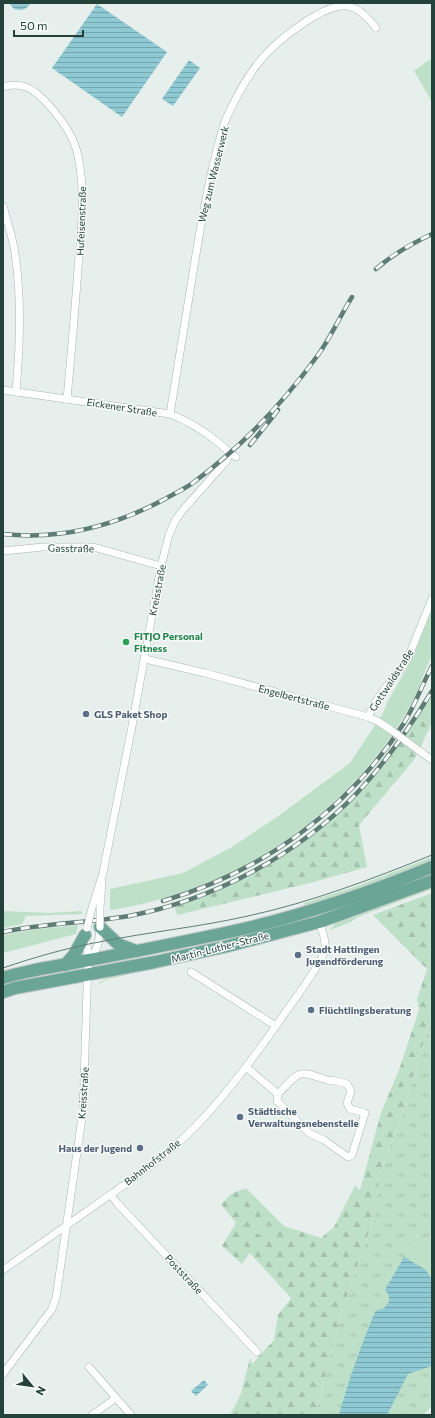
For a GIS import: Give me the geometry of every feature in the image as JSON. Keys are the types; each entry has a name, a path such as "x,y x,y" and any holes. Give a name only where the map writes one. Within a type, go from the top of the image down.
{"main road":[{"name":"Martin-Luther-Straße","path":"3,978 29,971 88,961 249,928 350,898 432,868"},
{"name":"Martin-Luther-Straße","path":"3,992 15,988 107,972 202,952 319,922 432,881"},
{"path":"100,927 118,944 136,951"},
{"path":"65,965 74,955 86,932"},
{"path":"88,961 107,972"}],"street":[{"name":"Weg zum Wasserwerk","path":"170,414 203,208 220,138 234,103 249,76 264,56 276,44 326,8 334,5 351,6 359,9 367,16 376,28"},
{"name":"Hufeisenstraße","path":"3,87 18,85 28,87 38,93 58,114 69,133 78,155 84,199 67,399"},
{"path":"3,206 14,249 19,304 16,392"},
{"name":"Eickener Straße","path":"3,390 170,414 184,419 196,426 222,446 228,453"},
{"path":"228,453 236,457"},
{"name":"Kreisstraße","path":"88,961 96,950 99,942 103,873 145,659 161,566 169,535 175,521 227,460 228,453"},
{"name":"Gasstraße","path":"3,551 43,547 93,547 161,566"},
{"name":"Gottwaldstraße","path":"368,717 383,690 403,666 410,653 432,599"},
{"name":"Engelbertstraße","path":"145,659 205,673 368,717 391,730 432,760"},
{"name":"Kreisstraße","path":"3,1374 52,1309 56,1298 83,1111 88,975 88,944 86,932 103,873"},
{"name":"Bahnhofstraße","path":"3,1270 111,1195 194,1128 246,1067 320,961 325,949 319,922"},
{"path":"191,972 276,1026"},
{"path":"246,1067 278,1094"},
{"path":"304,1073 330,1081 332,1080 347,1084 351,1091 347,1103 350,1108 365,1113 352,1155 348,1157 324,1140 309,1133 277,1101 278,1094 297,1074 304,1073"},
{"name":"Poststraße","path":"111,1195 257,1352"},
{"path":"89,1368 131,1415"},
{"path":"92,1415 116,1398"}],"green space":[{"path":"432,58 432,102 414,71"},
{"path":"432,609 433,650 410,706 390,738 364,771 335,801 303,828 268,852 230,873 192,889 151,902 110,910 110,889 183,873 232,847 277,817 350,763 383,713 388,701 407,668"},
{"path":"432,696 432,723 414,760 359,825 367,867 310,883 177,915 175,907 223,888 258,871 295,849 319,831 361,791 380,769 398,746"},
{"path":"432,857 432,861 368,886 305,907 304,903 357,886"},
{"path":"432,887 432,889 358,917 351,922 330,930 336,922"},
{"path":"432,893 432,1014 401,1118 380,1174 375,1214 341,1314 315,1415 230,1415 241,1394 250,1358 252,1364 274,1340 278,1315 291,1298 250,1253 242,1264 222,1246 236,1223 221,1204 231,1194 246,1188 284,1226 321,1238 334,1227 355,1186 360,1190 381,1113 399,1070 419,1010 417,999 427,969 373,915"},
{"path":"3,911 49,913 82,911 82,914 26,916 22,924 3,928"},
{"path":"78,925 76,934 3,953 3,935 38,929"},
{"path":"298,933 238,950 108,979 97,987 100,982 108,978 220,953"},
{"path":"432,1014 432,1241 417,1235 407,1250 432,1271 432,1406 423,1415 315,1415 341,1314 375,1214 380,1174 401,1118"},
{"path":"260,1222 274,1227 269,1239 256,1234"},
{"path":"417,1235 432,1241 432,1280 407,1250"}],"water":[{"path":"9,3 31,3 25,9 21,10 13,8"},
{"path":"97,4 167,52 122,117 52,68"},
{"path":"189,60 200,68 173,106 162,99"},
{"path":"404,1257 426,1270 432,1280 432,1366 408,1374 387,1415 339,1415 360,1349 376,1310 383,1309 388,1304 389,1297 385,1290"},
{"path":"204,1380 208,1385 196,1396 191,1391"}],"tram line":[{"path":"3,968 51,953 87,944 248,916 295,904 387,873 432,855"}],"railway":[{"path":"376,269 402,250 432,234"},
{"path":"3,534 45,535 65,533 106,524 144,509 190,485 245,439 291,390 323,348 352,297"},
{"path":"250,445 278,410"},
{"path":"163,901 199,889 235,873 268,855 300,834 329,810 357,783 382,754 408,716 432,666"},
{"path":"3,932 129,916 160,909 192,899 252,872 281,855 308,836 334,815 357,793 397,744 432,691"}],"place":[{"name":"FITJO Personal Fitness","path":"126,642"},
{"name":"GLS Paket Shop","path":"86,714"},
{"name":"Stadt Hattingen Jugendförderung","path":"298,955"},
{"name":"Flüchtlingsberatung","path":"311,1010"},
{"name":"Städtische Verwaltungsnebenstelle","path":"240,1117"},
{"name":"Haus der Jugend","path":"140,1148"}]}
